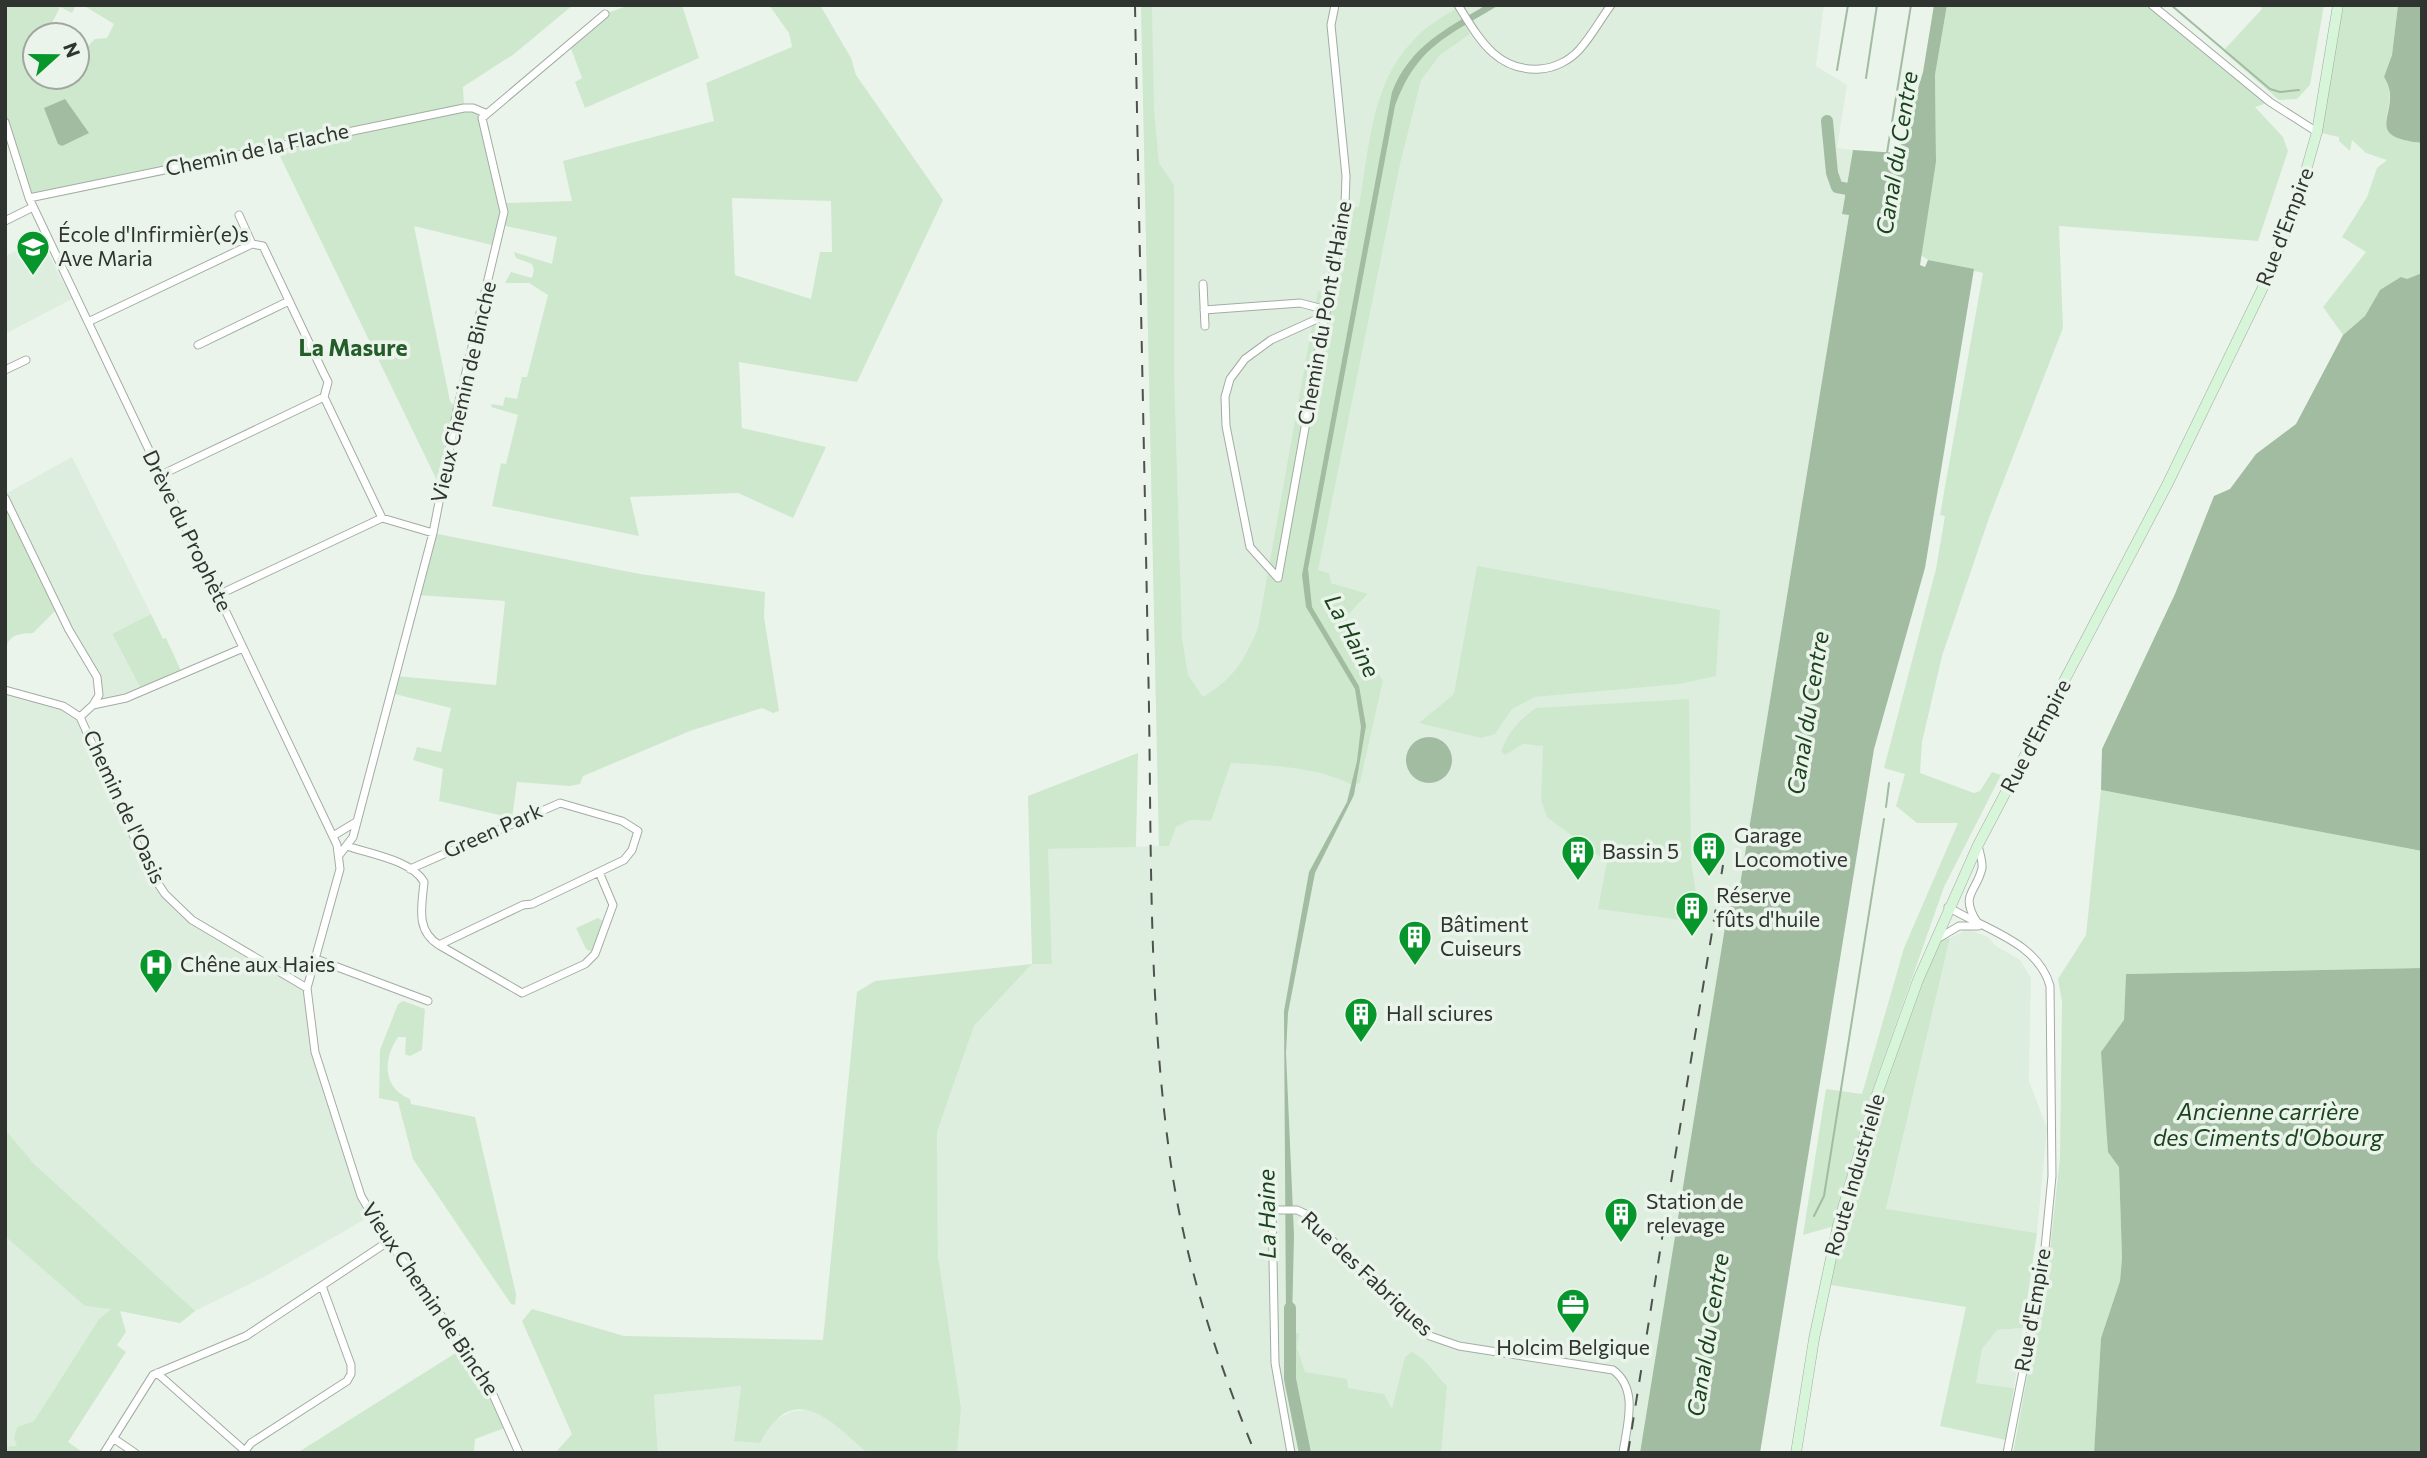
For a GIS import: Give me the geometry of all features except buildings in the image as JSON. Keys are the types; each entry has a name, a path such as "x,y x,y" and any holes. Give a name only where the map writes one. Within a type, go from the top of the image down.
{"main road":[{"name":"Rue d'Empire","path":"1948,907 2167,485 2268,277 2298,202 2317,132 2338,5"},
{"name":"Route Industrielle","path":"1796,1453 1814,1339 1838,1225 1882,1079 1948,907"}],"street":[{"name":"Chemin du Pont d'Haine","path":"1326,313 1271,340 1245,359 1230,379 1225,397 1226,426 1250,547 1278,578 1326,313 1346,190 1331,25 1335,5"},
{"path":"1459,6 1476,33 1501,61 1522,68 1545,68 1565,61 1578,50 1611,5"},
{"path":"2152,5 2270,102 2317,132"},
{"path":"485,113 605,14"},
{"name":"Chemin de la Flache","path":"29,198 464,108 485,113"},
{"name":"Vieux Chemin de Binche","path":"485,113 484,133 504,212 457,410 433,533 357,822 347,846 340,854 340,869 307,988 315,1052 345,1154 361,1196 388,1241 487,1381 519,1453"},
{"name":"Drève du Prophète","path":"5,122 33,207 340,854"},
{"path":"5,221 33,207"},
{"path":"239,215 252,244"},
{"path":"88,322 252,244 263,246 328,382 324,397 382,517"},
{"path":"1203,284 1205,326"},
{"path":"198,345 289,301"},
{"path":"1204,310 1300,303 1326,313"},
{"path":"5,370 26,359"},
{"path":"160,475 324,397"},
{"name":"Chemin de l'Oasis","path":"5,498 69,630 96,677 99,695 93,705"},
{"path":"218,595 382,517 433,533"},
{"path":"5,690 64,706 80,717 93,705 126,698 243,648"},
{"name":"Chemin de l'Oasis","path":"80,717 149,870 165,894 192,920 307,988"},
{"name":"Green Park","path":"411,869 560,803 622,821 638,831 628,855 599,872 439,945"},
{"path":"333,836 357,822"},
{"path":"1978,845 1982,867 1969,894 1968,903 1982,927"},
{"path":"347,846 411,869 424,882 423,930 439,945 517,991 533,989 585,964 595,954 612,905 599,872"},
{"name":"Rue d'Empire","path":"1948,907 2030,951 2047,976 2051,998 2052,1176 2043,1269 2007,1453"},
{"path":"1934,941 1959,926 1982,927"},
{"path":"316,959 428,1001"},
{"name":"Rue des Fabriques","path":"1291,1453 1283,1414 1274,1338 1272,1210 1297,1210 1308,1214 1392,1303 1430,1336 1459,1346 1600,1366 1619,1374 1627,1384 1629,1403 1623,1453"},
{"path":"104,1453 146,1382 157,1373 246,1336 388,1241"},
{"path":"157,1373 245,1451 251,1443 347,1381 351,1374 351,1365 322,1286"},
{"path":"113,1438 135,1453"}],"shaded area":[{"path":"5,5 76,5 72,13 60,7 53,21 21,21 21,91 91,91 91,43 95,39 107,38 114,24 83,5 573,5 514,54 463,87 464,108 485,113 504,203 572,201 563,161 714,121 706,83 792,47 789,33 769,5 820,5 851,58 856,75 943,200 857,382 739,362 742,428 826,447 793,518 738,493 630,497 639,536 492,506 501,463 506,464 518,415 491,407 492,404 503,406 505,397 517,399 522,377 527,377 548,295 529,283 505,283 511,272 532,278 532,264 516,258 514,252 552,264 557,237 501,225 496,246 414,226 450,401 457,410 442,491 275,146 29,198 5,122","holes":["732,198 831,201 832,252 820,252 811,299 735,275"]},
{"path":"629,5 682,5 699,58 585,108 575,82 582,78 569,43 605,14"},
{"path":"1141,5 1824,5 1816,66 1847,85 1837,148 1853,150 1842,213 1849,215 1739,892 1731,891 1640,1453 957,1453 938,1257 937,1132 974,1026 1032,964 1052,963 1047,849 1159,846","holes":["1331,583 1368,595 1346,617 1383,681 1360,783","1191,749 1291,767 1231,763 1211,821 1190,820 1176,827"]},
{"path":"1141,5 1152,5 1154,110 1159,163 1174,185 1174,373 1182,638 1188,675 1203,697 1223,683 1237,668 1258,628 1318,291 1336,295 1351,207 1359,207 1368,148 1381,94 1392,69 1407,47 1428,27 1456,9 1470,34 1440,55 1421,80 1400,164 1318,570 1329,573 1331,583 1368,594 1346,617 1383,681 1360,783 1353,785 1323,774 1293,768 1231,763 1211,821 1190,820 1176,827 1169,846 1159,846"},
{"path":"1947,5 2152,5 2270,102 2255,107 2283,137 2288,151 2258,241 2059,226 2063,328 1989,518 1942,656 1922,742 1920,773 1974,793 1980,791 1992,772 2001,775 1944,887 1871,1095 1934,941 1950,938 1886,1209 2037,1233 2023,1328 1997,1330 1982,1349 1976,1383 2014,1388 2006,1440 1940,1426 1966,1307 1825,1284 1838,1225 1803,1235 1826,1089 1862,1094 1904,948 1958,823 1917,823 1896,806 1905,774 1884,768 1936,569 1945,516 1940,515 1983,273 1928,260 1921,255 1936,162 1935,75"},
{"path":"2259,5 2324,5 2310,85 2297,99 2279,100 2223,51 2262,9"},
{"path":"2338,5 2398,5 2392,55 2384,77 2390,101 2387,128 2391,134 2402,139 2422,143 2422,273 2380,290 2365,316 2343,335 2323,307 2366,252 2342,237 2367,197 2377,168 2387,160 2366,153 2352,140 2350,151 2339,141 2339,137 2317,132"},
{"name":"École d'Infirmièr(e)s Ave Maria","path":"41,240 72,299 5,334 5,256"},
{"path":"72,457 151,614 112,635 142,691 93,705 99,688 5,498 5,494"},
{"path":"5,498 58,608 33,633 12,638 5,650"},
{"path":"433,533 640,574 765,592 764,617 779,711 773,713 762,708 690,731 583,776 580,784 570,786 517,782 512,818 439,801 443,769 413,760 417,747 441,752 451,708 391,693 395,676 496,685 505,601 417,595"},
{"path":"1477,566 1720,610 1716,676 1679,684 1535,697 1512,709 1495,734 1481,738 1419,723 1454,694"},
{"path":"151,614 163,639 166,638 182,673 142,691 112,634"},
{"name":"Chêne aux Haies","path":"5,690 74,711 139,849 177,907 307,988 315,1052 371,1216 264,1277 195,1311 180,1323 111,1309 99,1319 34,1421 17,1427 23,1453 5,1453 5,1183 22,1150 5,1129"},
{"path":"1689,699 1691,861 1698,905 1697,922 1598,909 1607,862 1547,817 1541,800 1543,746 1523,744 1505,755 1501,751 1515,726 1536,708"},
{"path":"1138,753 1136,847 1048,849 1052,964 1032,964 1028,796"},
{"path":"2101,790 2422,851 2422,968 2126,974 2124,1021 2101,1052 2119,1167 2122,1258 2120,1281 2101,1338 2094,1453 2013,1453 2049,1259 2060,1157 2062,1002 2058,979 2086,935"},
{"path":"598,918 607,923 595,954 586,949 576,928"},
{"path":"1968,929 1988,937 1996,946 2020,960 2031,978 2029,1081 2047,1128 2037,1233 1886,1210 1950,938"},
{"path":"1032,964 974,1026 937,1132 938,1257 961,1408 957,1453 867,1453 826,1419 799,1409 786,1413 773,1423 760,1443 734,1441 741,1386 654,1395 658,1453 555,1453 572,1434 522,1321 532,1309 624,1336 823,1340 857,992 875,981"},
{"path":"403,1001 425,1009 422,1050 410,1056 405,1054 406,1037 398,1037 388,1063 390,1080 394,1088 410,1099 411,1104 475,1117 516,1294 515,1305 511,1304 413,1159 398,1102 379,1098 380,1050 398,1004"},
{"path":"5,1129 33,1163 195,1311 180,1323 120,1311 126,1332 117,1345 126,1352 68,1442 81,1451 79,1453 5,1453 5,1447 17,1446 14,1438 17,1427 34,1421 99,1319 111,1309 85,1306 5,1236"},
{"path":"2023,1328 2014,1388 1976,1383 1982,1349 1997,1330"},
{"path":"1285,1332 1299,1333 1297,1348 1305,1372 1347,1379 1348,1388 1384,1394 1392,1409 1405,1357 1412,1352 1422,1359 1447,1386 1441,1453 1297,1453 1299,1450 1285,1385"},
{"path":"462,1349 474,1361 508,1423 502,1429 475,1439 474,1453 297,1453"},
{"path":"741,1386 734,1440 791,1412 811,1409 826,1416 867,1453 658,1453 654,1395"}],"water":[{"path":"1486,5 1499,5 1449,35 1424,56 1413,69 1395,106 1308,569 1312,607 1359,686 1366,726 1354,795 1315,873 1288,1013 1286,1053 1294,1235 1292,1323 1286,1322 1284,1011 1309,872 1347,802 1357,761 1361,727 1355,689 1306,607 1302,575 1392,92 1409,62 1419,51 1443,31"},
{"name":"Canal du Centre","path":"1934,5 1947,5 1935,75 1936,162 1920,265 1925,267 1928,260 1974,269 1925,568 1874,749 1760,1453 1640,1453 1731,890 1739,891 1849,215 1842,214 1853,150 1898,153 1923,72"},
{"path":"2398,5 2422,5 2422,143 2402,140 2391,135 2387,128 2390,101 2384,77 2392,55"},
{"path":"65,99 89,133 62,146 58,144 44,108"},
{"path":"2422,273 2422,851 2101,790 2102,749 2175,594 2214,496 2230,489 2256,454 2296,424 2343,335 2365,316 2380,290 2401,277 2407,279"},
{"path":"1429,737 1445,744 1452,760 1445,776 1429,783 1413,776 1406,760 1413,744"},
{"name":"Ancienne carrière des Ciments d'Obourg","path":"2422,968 2422,1453 2094,1453 2101,1338 2120,1281 2122,1258 2119,1167 2108,1152 2101,1052 2124,1020 2126,974"}],"waterway":[{"path":"1837,70 1848,5"},
{"path":"1866,78 1877,5"},
{"name":"Canal du Centre","path":"1887,153 1911,5"},
{"path":"2171,5 2270,89 2280,92 2299,90"},
{"path":"1827,121 1832,173 1837,187 1863,192"},
{"path":"1886,807 1889,783"},
{"path":"1814,1216 1824,1196 1884,819"},
{"name":"La Haine","path":"1290,1308 1290,1379 1305,1453"}],"railway":[{"path":"1135,5 1153,962 1161,1083 1174,1183 1190,1262 1213,1339 1255,1453"},
{"path":"1671,1182 1723,865"},
{"path":"1628,1453 1664,1226"}],"place":[{"name":"École d'Infirmièr(e)s Ave Maria","path":"33,277"},
{"name":"Garage Locomotive","path":"1709,878"},
{"name":"Bassin 5","path":"1578,882"},
{"name":"Réserve fûts d'huile","path":"1692,938"},
{"name":"Bâtiment Cuiseurs","path":"1415,967"},
{"name":"Chêne aux Haies","path":"156,995"},
{"name":"Hall sciures","path":"1361,1044"},
{"name":"Station de relevage","path":"1621,1244"},
{"name":"Holcim Belgique","path":"1573,1335"}],"district":[{"name":"La Masure","path":"353,348"}]}
